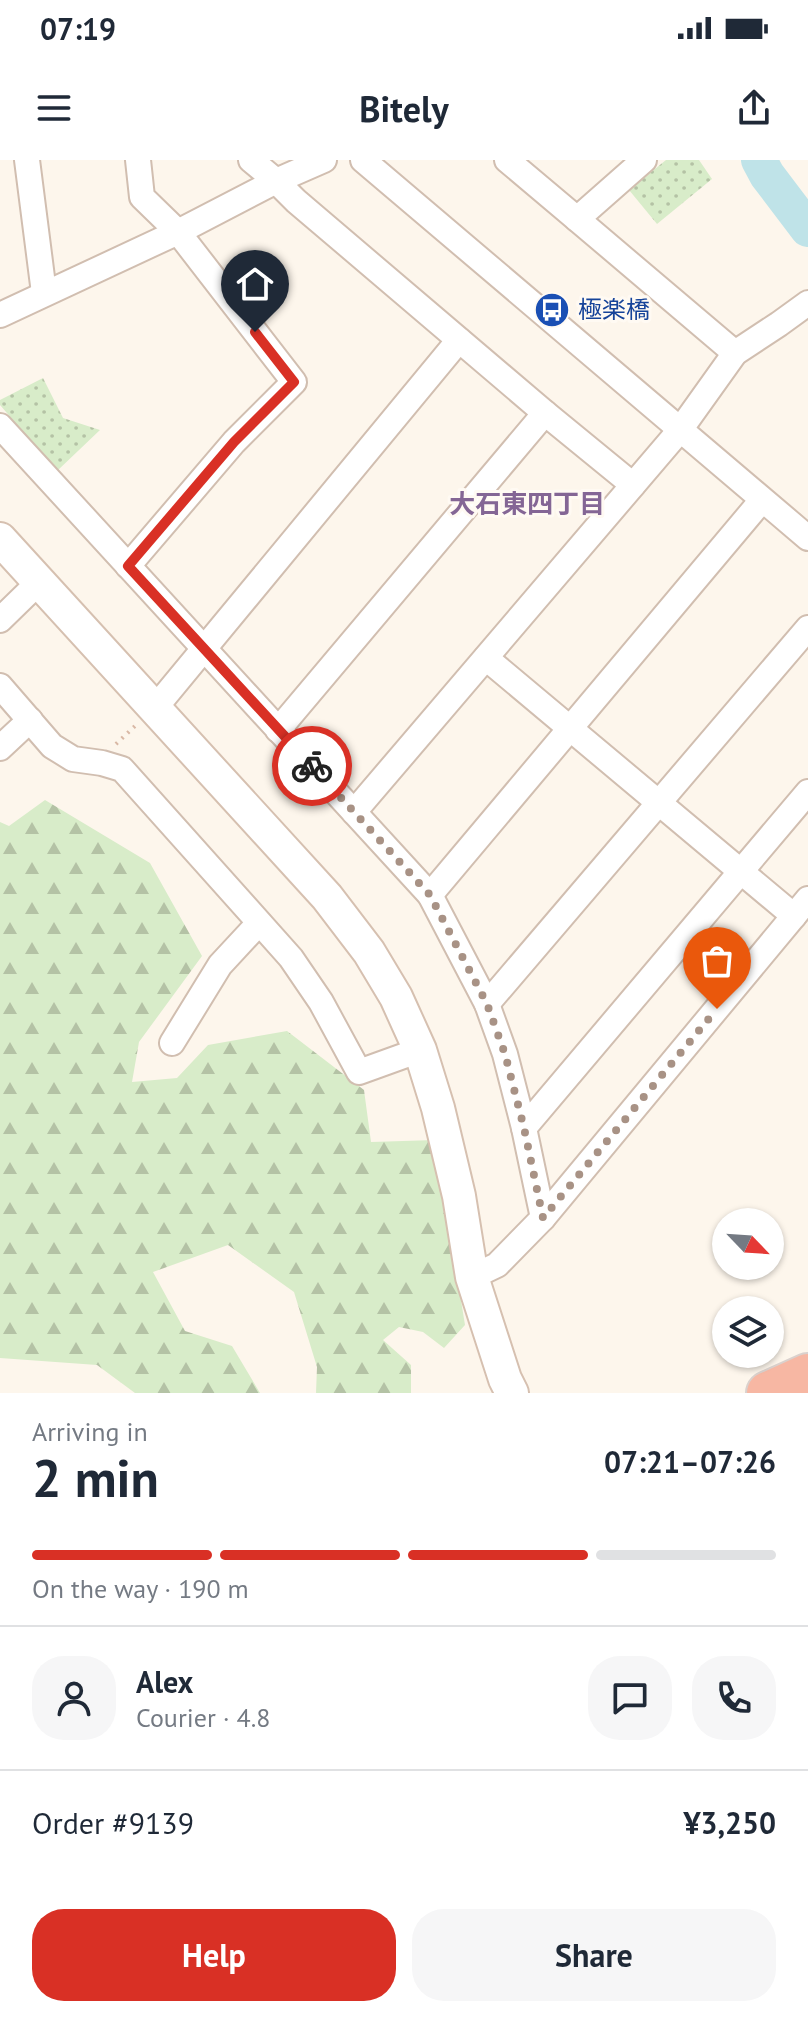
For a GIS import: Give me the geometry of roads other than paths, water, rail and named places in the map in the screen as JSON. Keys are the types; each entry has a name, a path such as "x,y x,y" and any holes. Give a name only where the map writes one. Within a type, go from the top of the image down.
{"highway":[{"path":"768,1393 808,1375"},
{"path":"801,1393 808,1392"}],"street":[{"path":"27,160 44,293"},
{"path":"128,566 234,442 294,382 178,232 142,197 138,160"},
{"path":"251,160 633,485"},
{"path":"0,315 324,160"},
{"path":"363,160 808,538"},
{"path":"507,160 735,353"},
{"path":"577,219 644,160"},
{"path":"354,812 680,430 735,353 808,303"},
{"path":"155,708 459,340"},
{"path":"278,730 545,413"},
{"path":"0,426 430,895 487,1004 505,1054 543,1218"},
{"path":"430,895 762,500"},
{"path":"0,539 327,897 376,963 396,997 420,1050 438,1108 459,1196 472,1277 512,1393"},
{"path":"0,620 39,582"},
{"path":"487,1004 808,628"},
{"path":"472,1277 497,1265 543,1218 801,907 741,871 486,658"},
{"path":"0,686 52,746 73,759 122,769 291,958 321,1002 359,1072 420,1050"},
{"path":"0,748 30,720"},
{"path":"524,1128 808,792"},
{"path":"172,1043 220,965 259,923"}],"waterway":[{"path":"759,160 808,229"}],"place":[{"name":"極楽橋","path":"552,310"}],"district":[{"name":"大石東四丁目","path":"527,504"}]}
